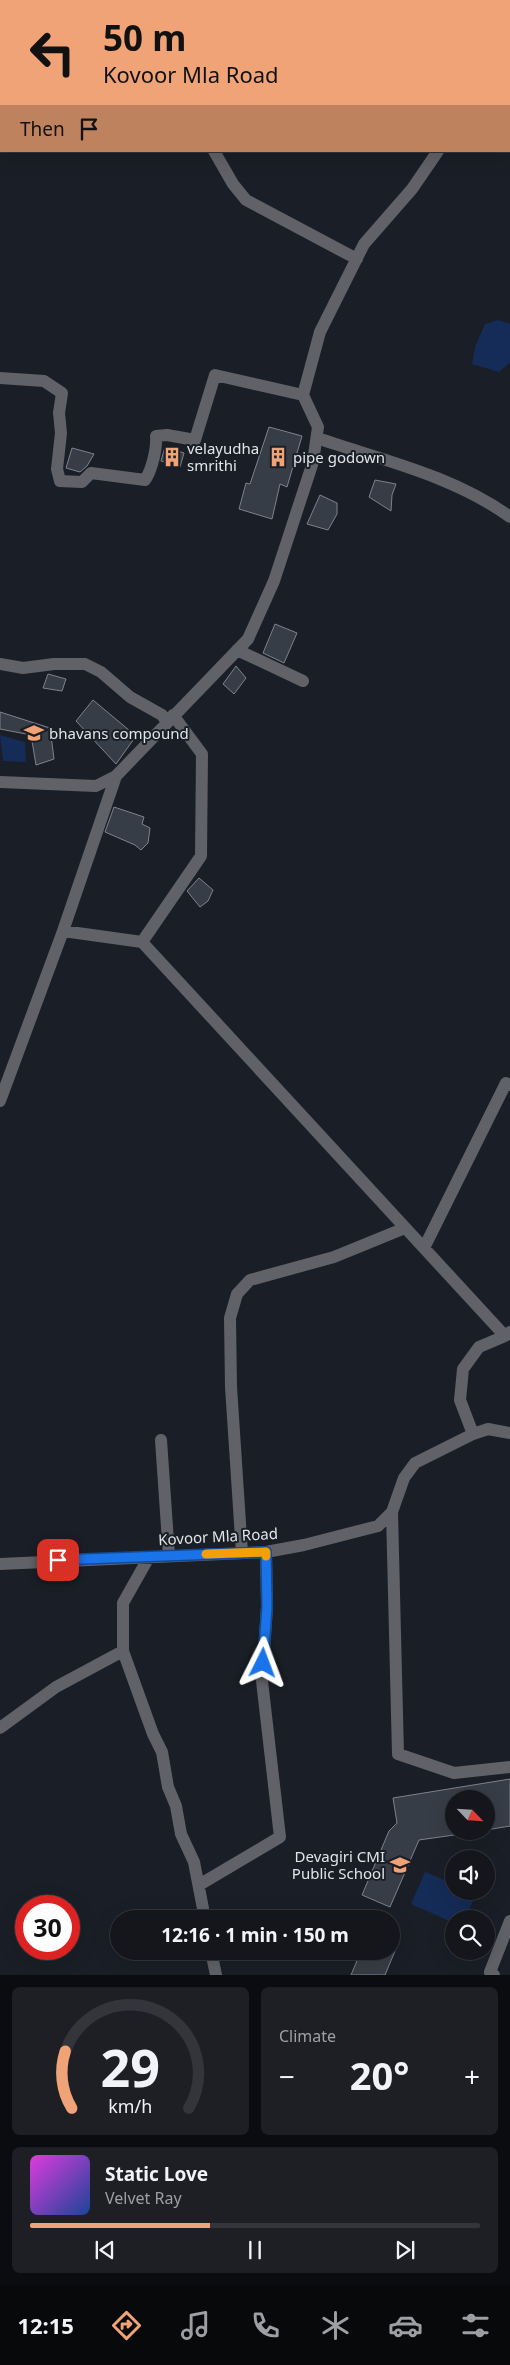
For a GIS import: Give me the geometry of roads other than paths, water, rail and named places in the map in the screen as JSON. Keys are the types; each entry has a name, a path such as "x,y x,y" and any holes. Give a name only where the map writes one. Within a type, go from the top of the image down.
{"street":[{"path":"215,152 232,184 246,200 357,259"},
{"path":"0,782 96,786 116,776 248,639 274,581 313,462 318,427 303,394 320,332 364,244 412,189 437,152"},
{"path":"0,378 44,381 62,393 59,413 61,433 57,469 60,481 72,482 82,482 91,473 145,480 151,471 152,460 157,446 156,436 167,435 195,440 215,375 303,394"},
{"path":"317,438 429,475 490,502 510,517"},
{"path":"237,650 302,681"},
{"path":"0,664 23,668 54,664 85,664 101,672 130,697 170,719 202,754 202,856 142,942"},
{"path":"0,1101 63,931 116,776"},
{"path":"63,931 142,942 405,1228 508,1334 479,1347 463,1369 460,1400 473,1434"},
{"path":"424,1248 506,1082 510,1085"},
{"path":"242,1553 230,1378 230,1318 237,1294 250,1280 334,1257 405,1228"},
{"path":"510,1433 488,1429 473,1434 415,1463 404,1478 392,1512 398,1754 454,1773 510,1767"},
{"path":"161,1440 169,1556"},
{"name":"Kovoor Mla Road","path":"0,1564 266,1552 304,1546 378,1526 392,1512"},
{"path":"199,1885 280,1836 262,1681 267,1607 266,1552"},
{"path":"149,1557 123,1603 123,1651 153,1734 162,1752 168,1787 176,1806 181,1834 194,1862 203,1910"},
{"path":"0,1728 56,1687 123,1651"},
{"path":"494,1975 490,1972 510,1921"},
{"path":"213,1960 216,1975"}],"place":[{"name":"velayudha smrithi","path":"172,457"},
{"name":"pipe godown","path":"278,457"},
{"name":"bhavans compound","path":"34,733"},
{"name":"Devagiri CMI Public School","path":"400,1865"}]}
